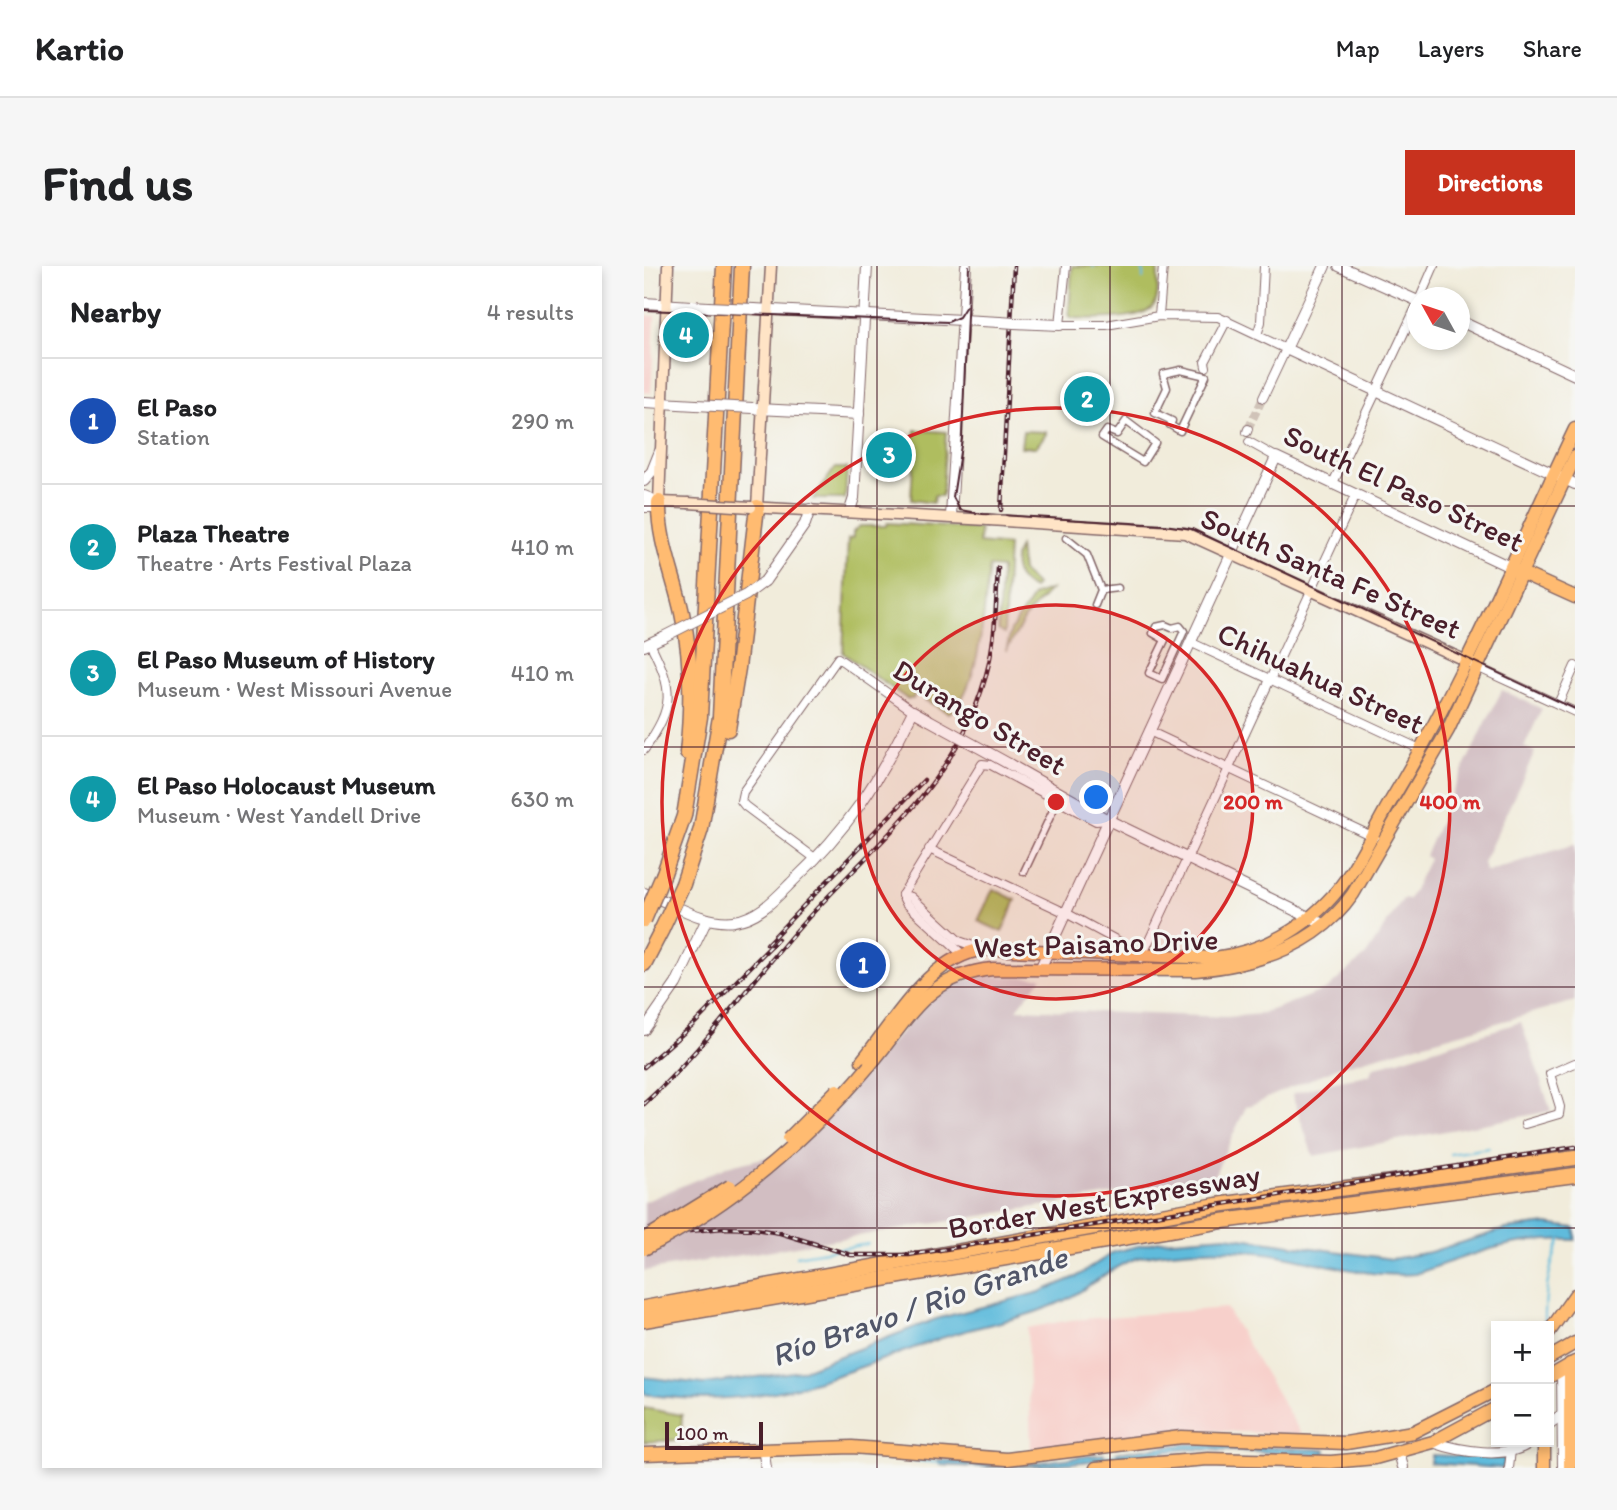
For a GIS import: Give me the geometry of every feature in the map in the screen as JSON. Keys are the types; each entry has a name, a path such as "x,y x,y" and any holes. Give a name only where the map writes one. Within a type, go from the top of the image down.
{"highway":[{"path":"644,921 684,816 700,717 724,266"},
{"path":"644,964 683,884 712,783 720,718 742,266"},
{"path":"644,913 663,872 682,786 690,681 684,623 661,533 659,502"},
{"path":"712,783 720,764 738,668 754,507"},
{"name":"Border West Expressway","path":"644,1308 1217,1205 1575,1158"},
{"name":"Border West Expressway","path":"644,1320 1222,1221 1575,1175"}],"main road":[{"path":"659,502 668,266"},
{"path":"754,507 758,409 771,266"},
{"path":"1564,479 1575,429"},
{"path":"1564,479 1575,457"},
{"name":"West Paisano Drive","path":"644,1248 701,1216 759,1175 814,1127 933,974 963,955 985,949 1191,958 1227,956 1276,940 1311,917 1342,886 1376,838 1427,753 1472,664 1515,569 1564,479"},
{"name":"South Santa Fe Street","path":"659,502 850,510 1180,532 1231,552 1472,664"},
{"name":"South El Paso Street","path":"1515,569 1575,597"},
{"name":"West Paisano Drive","path":"644,1239 709,1201 769,1156 866,1063 937,986 960,974 993,969 1138,970 1225,967 1287,948 1325,925 1353,894 1376,838"},
{"path":"963,955 993,969"},
{"path":"1554,1325 1575,1295"},
{"path":"1554,1356 1575,1343"},
{"path":"1562,1369 1559,1417 1573,1447 1570,1468"},
{"path":"1096,1468 1111,1455 1181,1437 1335,1443 1365,1441 1423,1428 1491,1393"},
{"path":"644,1454 852,1447 1007,1459 1111,1455 1224,1463 1331,1465 1399,1453 1433,1442 1491,1411"},
{"path":"1331,1465 1337,1453 1365,1441"},
{"path":"1544,1447 1544,1468"}],"street":[{"path":"850,510 854,498 867,266"},
{"path":"951,516 966,266"},
{"path":"1060,325 1066,266"},
{"path":"1159,316 1163,266"},
{"path":"1257,335 1261,322 1264,266"},
{"path":"1263,398 1325,266"},
{"path":"1339,266 1407,296"},
{"path":"1424,287 1434,266"},
{"path":"644,303 1060,325 1106,325 1159,316 1218,317 1564,479"},
{"path":"1204,371 1181,370 1163,374 1167,388 1155,413 1172,422 1170,425 1180,431 1206,376 1205,362 1227,320"},
{"path":"1333,483 1407,325"},
{"path":"1470,326 1575,375"},
{"path":"644,402 859,414"},
{"path":"1126,421 1155,443 1143,462 1102,437 1107,430 1117,434 1126,421"},
{"name":"South El Paso Street","path":"1249,442 1515,569"},
{"path":"644,481 660,451"},
{"path":"1040,969 1276,457"},
{"path":"1138,970 1142,954 1356,494"},
{"path":"644,496 659,502"},
{"path":"644,507 652,507 659,502"},
{"path":"644,750 661,726 669,700 664,670 647,645 746,595 765,581 805,524 810,509"},
{"path":"1066,538 1087,555 1101,590 1095,605"},
{"path":"1101,590 1118,588"},
{"path":"1156,627 1181,627 1183,634 1162,679 1149,673 1165,640 1153,633 1156,627"},
{"name":"Chihuahua Street","path":"1191,642 1427,753"},
{"name":"Durango Street","path":"816,859 741,801 743,792 838,658 913,711 1108,820 1325,925"},
{"path":"1472,664 1575,712"},
{"path":"1558,704 1575,666"},
{"path":"645,893 707,919 733,921 757,913 816,859 864,802 913,711"},
{"path":"1149,731 1376,838"},
{"path":"902,895 982,764 991,765 1097,821 1108,820"},
{"path":"1024,872 1057,802"},
{"path":"929,849 1066,913 1142,954"},
{"path":"902,895 911,897 959,940 985,949"},
{"path":"902,895 906,903 963,955"},
{"path":"644,1030 676,984 707,919"},
{"path":"1525,1124 1559,1114 1560,1107 1550,1074 1575,1063"},
{"path":"1559,1417 1562,1468"},
{"path":"1433,1442 1449,1447 1511,1454 1522,1447"},
{"path":"759,1449 764,1454 766,1468"},
{"path":"1399,1453 1403,1468 1413,1468"},
{"path":"1509,1468 1511,1454"}],"shaded area":[{"path":"644,315 655,316 651,393 644,392"},
{"path":"1502,690 1542,709 1524,747 1535,752 1483,863 1486,872 1575,844 1575,1001 1339,1067 1246,1107 1213,1178 644,1271 644,1202 726,1167 796,1150 933,996 951,983 985,976 1042,977 1017,1009 1227,1017 1261,1014 1327,989 1366,955 1403,899 1409,900 1429,859 1425,856 1459,777"},
{"path":"1521,1022 1551,1111 1313,1156 1292,1094 1370,1075 1372,1068"},
{"path":"1226,1308 1302,1435 1186,1429 1031,1449 1027,1328 1070,1320"}],"green space":[{"path":"1072,266 1158,266 1156,301 1148,310 1139,314 1103,319 1072,318 1069,315"},
{"path":"915,430 946,432 942,496 934,496 933,503 911,500"},
{"path":"1023,431 1046,434 1036,447 1021,447"},
{"path":"835,468 847,468 845,499 813,499"},
{"path":"887,523 980,529 979,543 1008,546 1004,634 998,630 1001,568 989,567 983,624 974,667 960,702 949,713 925,700 927,696 915,692 913,699 907,699 843,653 848,539 853,538 853,532 860,526 886,526"},
{"path":"1019,547 1022,571 1036,585 1034,589 1023,582 1016,572 1015,560"},
{"path":"1050,590 1027,615 1006,651 1011,630 1034,595"},
{"path":"993,889 1016,900 1002,932 978,921"},
{"path":"644,1408 682,1415 681,1433 677,1440 644,1442"}],"water":[{"path":"1547,1224 1575,1228 1575,1240 1532,1241 1493,1248 1415,1274 1363,1272 1245,1251 1192,1250 1141,1257 1121,1265 1073,1296 1048,1308 952,1335 794,1388 760,1395 724,1398 644,1394 644,1377 704,1384 801,1371 936,1319 1040,1292 1076,1277 1114,1252 1159,1241 1226,1236 1392,1259 1430,1252 1506,1229"},
{"path":"1188,1444 1326,1450 1325,1455 1187,1449 1118,1457 1117,1452"},
{"path":"1104,1454 1105,1459 1064,1464 1011,1466"},
{"path":"1431,1455 1505,1458 1503,1468 1430,1463"},
{"path":"938,1460 1011,1466 982,1466 941,1465"}],"waterway":[{"path":"1143,266 1143,279"},
{"path":"1450,1154 1489,1148"},
{"path":"1545,1321 1548,1282 1561,1239"},
{"path":"796,1256 868,1244"},
{"path":"1105,1457 1117,1454"},
{"path":"862,1456 941,1463"}],"tunnel":[{"path":"1248,429 1263,398"}],"tram line":[{"path":"969,266 962,439 953,497 960,510 983,514 1192,529 1575,709"},
{"path":"644,310 948,322 959,317 966,306"}],"railway":[{"path":"1001,510 1014,266"},
{"path":"644,1104 685,1063 798,929 885,839 937,777 959,742 976,705 989,663 998,568"},
{"path":"767,944 924,780"},
{"path":"644,1067 696,1022 778,939"},
{"path":"644,1235 724,1228 755,1229 780,1233 851,1255 909,1255 1575,1147"}],"place":[{"name":"El Paso Holocaust Museum","path":"686,335"},
{"name":"Plaza Theatre","path":"1087,399"},
{"name":"El Paso Museum of History","path":"889,455"},
{"name":"El Paso","path":"863,965"}],"water label":[{"name":"Río Bravo / Rio Grande","path":"919,1306"}]}
